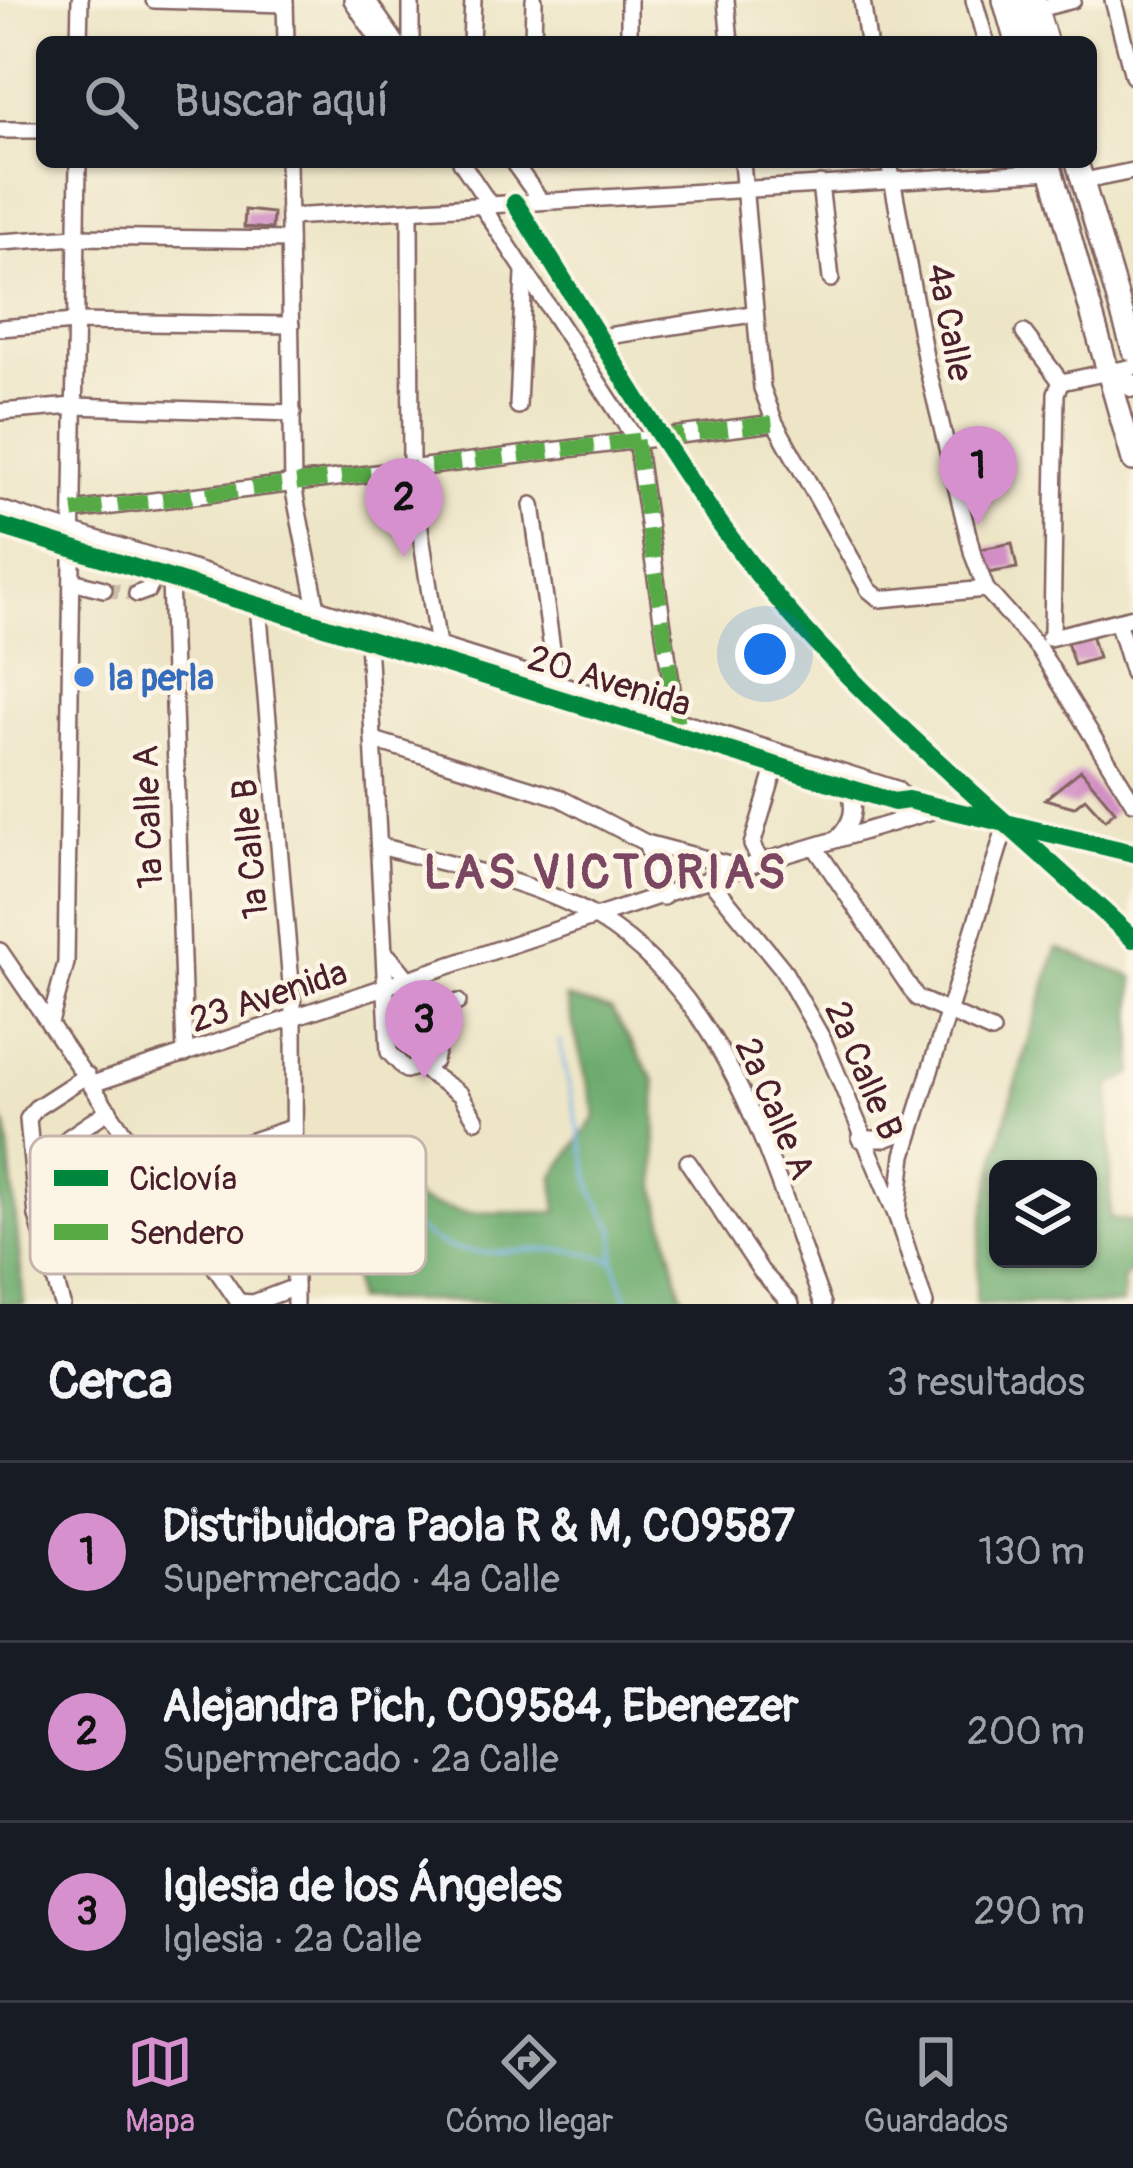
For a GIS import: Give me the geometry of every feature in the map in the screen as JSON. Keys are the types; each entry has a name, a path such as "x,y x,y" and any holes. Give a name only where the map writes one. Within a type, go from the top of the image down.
{"highway":[{"path":"1004,0 1014,36"},
{"path":"1032,3 1034,36"},
{"path":"1052,168 1133,460"},
{"path":"1080,171 1123,277 1133,350"},
{"path":"1081,277 1095,290 1113,353 1133,366"},
{"path":"1107,372 1133,386"}],"main road":[{"path":"1032,3 1046,36"}],"street":[{"path":"80,0 80,36"},
{"path":"154,0 285,2 286,36"},
{"path":"352,0 376,36"},
{"path":"367,0 392,36"},
{"path":"411,0 411,36"},
{"path":"471,36 473,0"},
{"path":"533,36 534,0"},
{"path":"628,0 628,36"},
{"path":"726,0 729,36"},
{"path":"862,0 867,36"},
{"path":"974,0 984,36"},
{"path":"1032,3 1073,0"},
{"path":"1113,0 1133,76"},
{"path":"0,130 36,130"},
{"path":"51,1019 65,963 78,168"},
{"path":"288,168 293,486 317,608"},
{"path":"464,168 524,273 636,440 678,729"},
{"path":"517,168 542,201"},
{"path":"743,168 762,388 776,424 875,598 986,589"},
{"path":"289,218 820,184 891,170 977,168"},
{"name":"4a Calle","path":"891,170 961,520 986,589 1039,650 1133,802"},
{"path":"1080,171 1133,171"},
{"path":"820,184 831,279"},
{"path":"514,203 602,337 658,437 783,605 1133,939"},
{"path":"410,211 410,470 438,646"},
{"path":"0,242 76,237 289,240"},
{"path":"518,406 524,273"},
{"path":"602,337 752,314"},
{"path":"0,328 75,322 291,325"},
{"path":"1024,333 1061,382"},
{"path":"1061,382 1133,366"},
{"path":"1039,650 1052,634 1056,392 1061,382"},
{"path":"0,412 74,406 292,412"},
{"path":"73,511 776,424"},
{"path":"532,505 557,685"},
{"path":"0,508 73,542"},
{"path":"0,526 73,542"},
{"name":"20 Avenida","path":"73,542 438,646 894,802 908,800 1133,852"},
{"name":"20 Avenida","path":"73,542 163,577 368,639 896,789 908,800"},
{"path":"137,594 163,577"},
{"name":"1a Calle A","path":"163,577 185,1054"},
{"path":"72,581 104,589"},
{"name":"1a Calle B","path":"258,604 294,1018 295,1136"},
{"path":"1052,634 1125,619 1133,673"},
{"path":"368,639 390,987 389,1052 406,1070 423,1069 460,1094 476,1120"},
{"path":"374,740 558,797 646,843 743,869"},
{"path":"761,862 752,845 776,765"},
{"path":"837,840 850,826 854,806 849,788"},
{"name":"23 Avenida","path":"31,1136 28,1119 36,1108 90,1079 185,1054 761,862 941,808"},
{"path":"897,1217 911,1129 1007,822"},
{"path":"646,843 663,897"},
{"name":"2a Calle A","path":"380,846 516,884 598,919 680,993 718,1046 746,1102 823,1304"},
{"path":"815,848 923,1004 992,1031"},
{"name":"2a Calle B","path":"711,881 796,990 838,1073 860,1139 897,1217 925,1304"},
{"path":"0,951 127,1136"},
{"path":"388,956 411,980 438,1049 423,1069"},
{"path":"427,1016 458,1002"},
{"path":"71,1136 109,1110"},
{"path":"268,1136 295,1127"},
{"path":"860,1139 885,1139 911,1129"},
{"path":"688,1162 760,1271 791,1304"},
{"name":"23 Avenida","path":"53,1274 62,1304"},
{"path":"220,1274 239,1303 295,1296"}],"green space":[{"path":"1057,948 1133,977 1133,1073 1110,1086 1110,1219 1133,1221 1133,1274 1124,1277 1122,1304 976,1304 989,1190 989,1268 1097,1268 1097,1160 996,1160"},
{"path":"566,998 611,1010 655,1081 656,1187 681,1293 689,1304 355,1300 353,1274 426,1274 426,1203 467,1213 557,1212 554,1176 596,1116"},
{"path":"0,1118 7,1127 24,1304 0,1304"}],"building":[{"path":"245,210 273,213 272,229 244,227"},
{"path":"1012,543 1017,568 987,573 976,550"},
{"path":"1091,634 1098,658 1074,665 1067,642"},
{"path":"1081,770 1115,811 1105,820 1085,798 1074,807 1045,799"}],"waterway":[{"path":"559,1041 593,1193 615,1231 614,1261"},
{"path":"426,1234 464,1251 580,1252 614,1261 629,1304"}],"tunnel":[{"path":"104,589 137,594"}],"marked path":[{"path":"73,511 775,423"},
{"path":"636,440 677,722"}],"cycle path":[{"path":"515,203 675,459 783,605 909,735 1133,939"},
{"path":"0,526 894,802 908,800 1133,853"}],"place":[{"name":"Distribuidora Paola R & M, C09587","path":"978,525"},
{"name":"Alejandra Pich, C09584, Ebenezer","path":"404,557"},
{"name":"la perla","path":"84,677"},
{"name":"Iglesia de los Ángeles","path":"424,1079"}],"district":[{"name":"LAS VICTORIAS","path":"606,871"}]}
